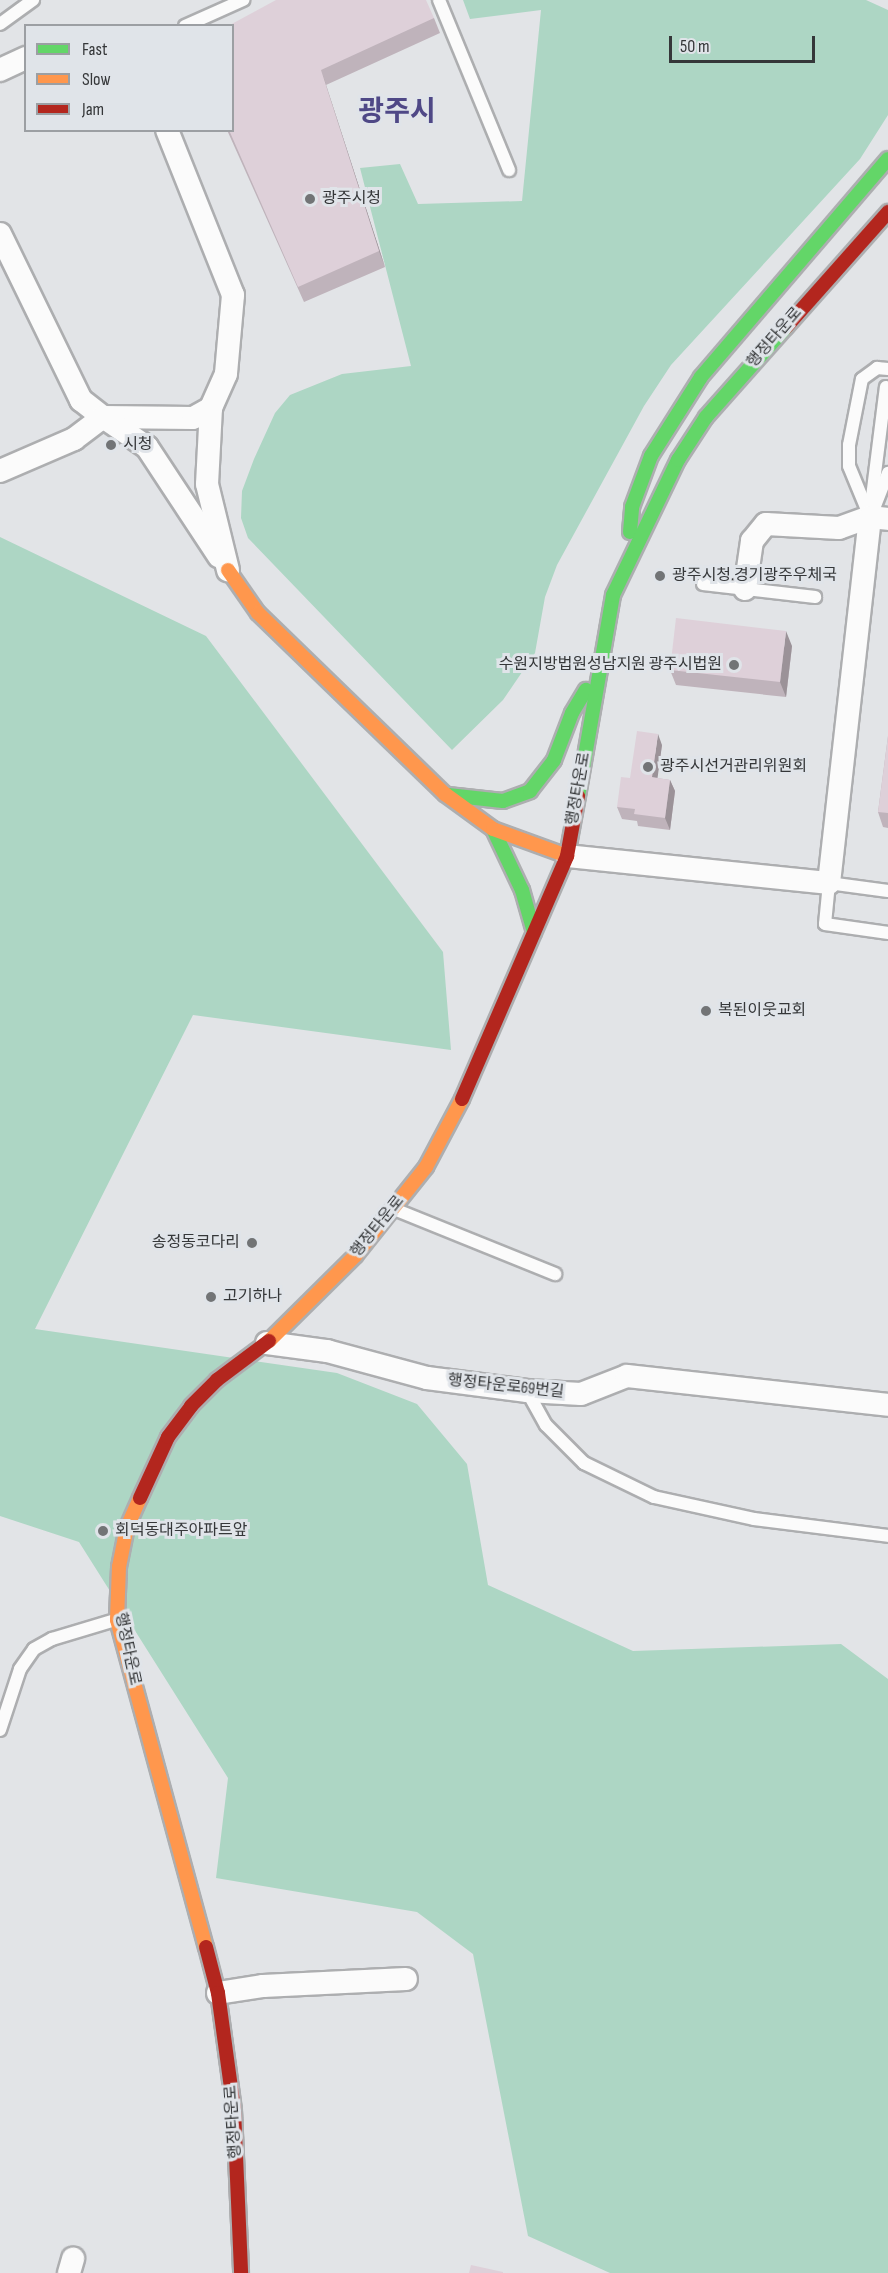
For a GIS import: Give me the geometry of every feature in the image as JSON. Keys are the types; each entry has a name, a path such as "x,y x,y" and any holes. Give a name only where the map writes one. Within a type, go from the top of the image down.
{"street":[{"path":"0,70 24,59"},
{"path":"168,132 233,295 226,374 211,408 207,484 228,570"},
{"path":"627,560 632,507 640,481 684,402 711,364 888,159"},
{"name":"행정타운로","path":"241,2273 234,2110 218,1993 117,1620 119,1567 127,1527 168,1437 217,1380 267,1343 355,1256 426,1167 453,1120 567,856 613,595 627,560 678,460 706,417 888,212"},
{"path":"0,234 81,400 147,447 258,613 444,795 493,829 567,856 829,884 879,518 839,528 766,524 752,541 745,589"},
{"path":"0,471 74,440 104,417 193,418 211,408"},
{"path":"627,560 691,468"},
{"path":"444,795 503,801 530,791 554,760 572,713 599,671"},
{"path":"493,829 522,890 534,932"},
{"name":"행정타운로69번길","path":"267,1343 327,1351 428,1378 527,1391 581,1394 627,1376 888,1405"},
{"path":"218,1993 263,1986 406,1979"}],"lane":[{"path":"0,24 33,0"},
{"path":"189,24 243,0"},
{"path":"439,0 510,170"},
{"path":"879,518 849,466 849,445 862,379 877,368 888,369"},
{"path":"879,518 886,387"},
{"path":"879,518 888,473"},
{"path":"703,584 815,597"},
{"path":"888,891 829,884 825,924 888,933"},
{"path":"393,1209 555,1274"},
{"path":"527,1391 546,1425 584,1463 654,1497 754,1519 888,1536"},
{"path":"0,1730 20,1669 34,1649 52,1639 117,1620"}],"green space":[{"path":"463,0 866,0 888,10 888,115 860,159 671,365 644,406 557,565 545,597 535,653 503,700 452,750 248,538 241,518 242,491 254,459 275,413 290,395 342,374 411,366 360,168 400,164 418,204 522,201 541,10 470,19"},
{"path":"0,537 206,636 443,952 451,1050 193,1015 35,1329 337,1373 417,1404 467,1464 488,1585 633,1651 841,1644 888,1679 888,2273 610,2273 528,2236 473,1954 417,1912 216,1878 228,1778 79,1542 0,1516"}],"building":[{"name":"광주시청","path":"276,0 426,0 434,18 321,70 379,251 298,287 230,132 234,132 234,24 232,24"},
{"name":"수원지방법원성남지원 광주시법원","path":"676,618 786,631 780,682 670,670"},
{"name":"광주시선거관리위원회","path":"637,731 658,734 652,777 670,780 665,818 634,814 635,809 617,807 621,777 630,778"},
{"path":"888,736 888,813 878,812"},
{"path":"471,2265 503,2272 503,2273 469,2273"}],"traffic: fast":[{"path":"630,532 632,507 651,456 701,377 888,159"},
{"path":"578,796 613,595 678,460 706,417 786,327"},
{"path":"448,795 503,801 530,791 554,760 572,713 586,690"},
{"path":"493,829 522,890 534,932"}],"traffic: slow":[{"path":"228,570 258,613 445,794 493,829 567,856"},
{"path":"269,1341 355,1256 426,1167 462,1099"},
{"path":"140,1498 127,1527 119,1567 117,1620 206,1947"}],"traffic: jam":[{"path":"786,327 888,212"},
{"path":"462,1099 567,856 578,796"},
{"path":"140,1498 168,1437 191,1406 217,1380 269,1341"},
{"path":"206,1947 218,1993 234,2110 241,2273"}],"place":[{"name":"광주시청","path":"310,199"},
{"name":"시청","path":"111,445"},
{"name":"광주시청.경기광주우체국","path":"660,576"},
{"name":"수원지방법원성남지원 광주시법원","path":"734,665"},
{"name":"광주시선거관리위원회","path":"648,767"},
{"name":"복된이웃교회","path":"706,1011"},
{"name":"송정동코다리","path":"252,1243"},
{"name":"고기하나","path":"211,1297"},
{"name":"회덕동대주아파트앞","path":"103,1531"}],"district":[{"name":"광주시","path":"397,112"}]}
